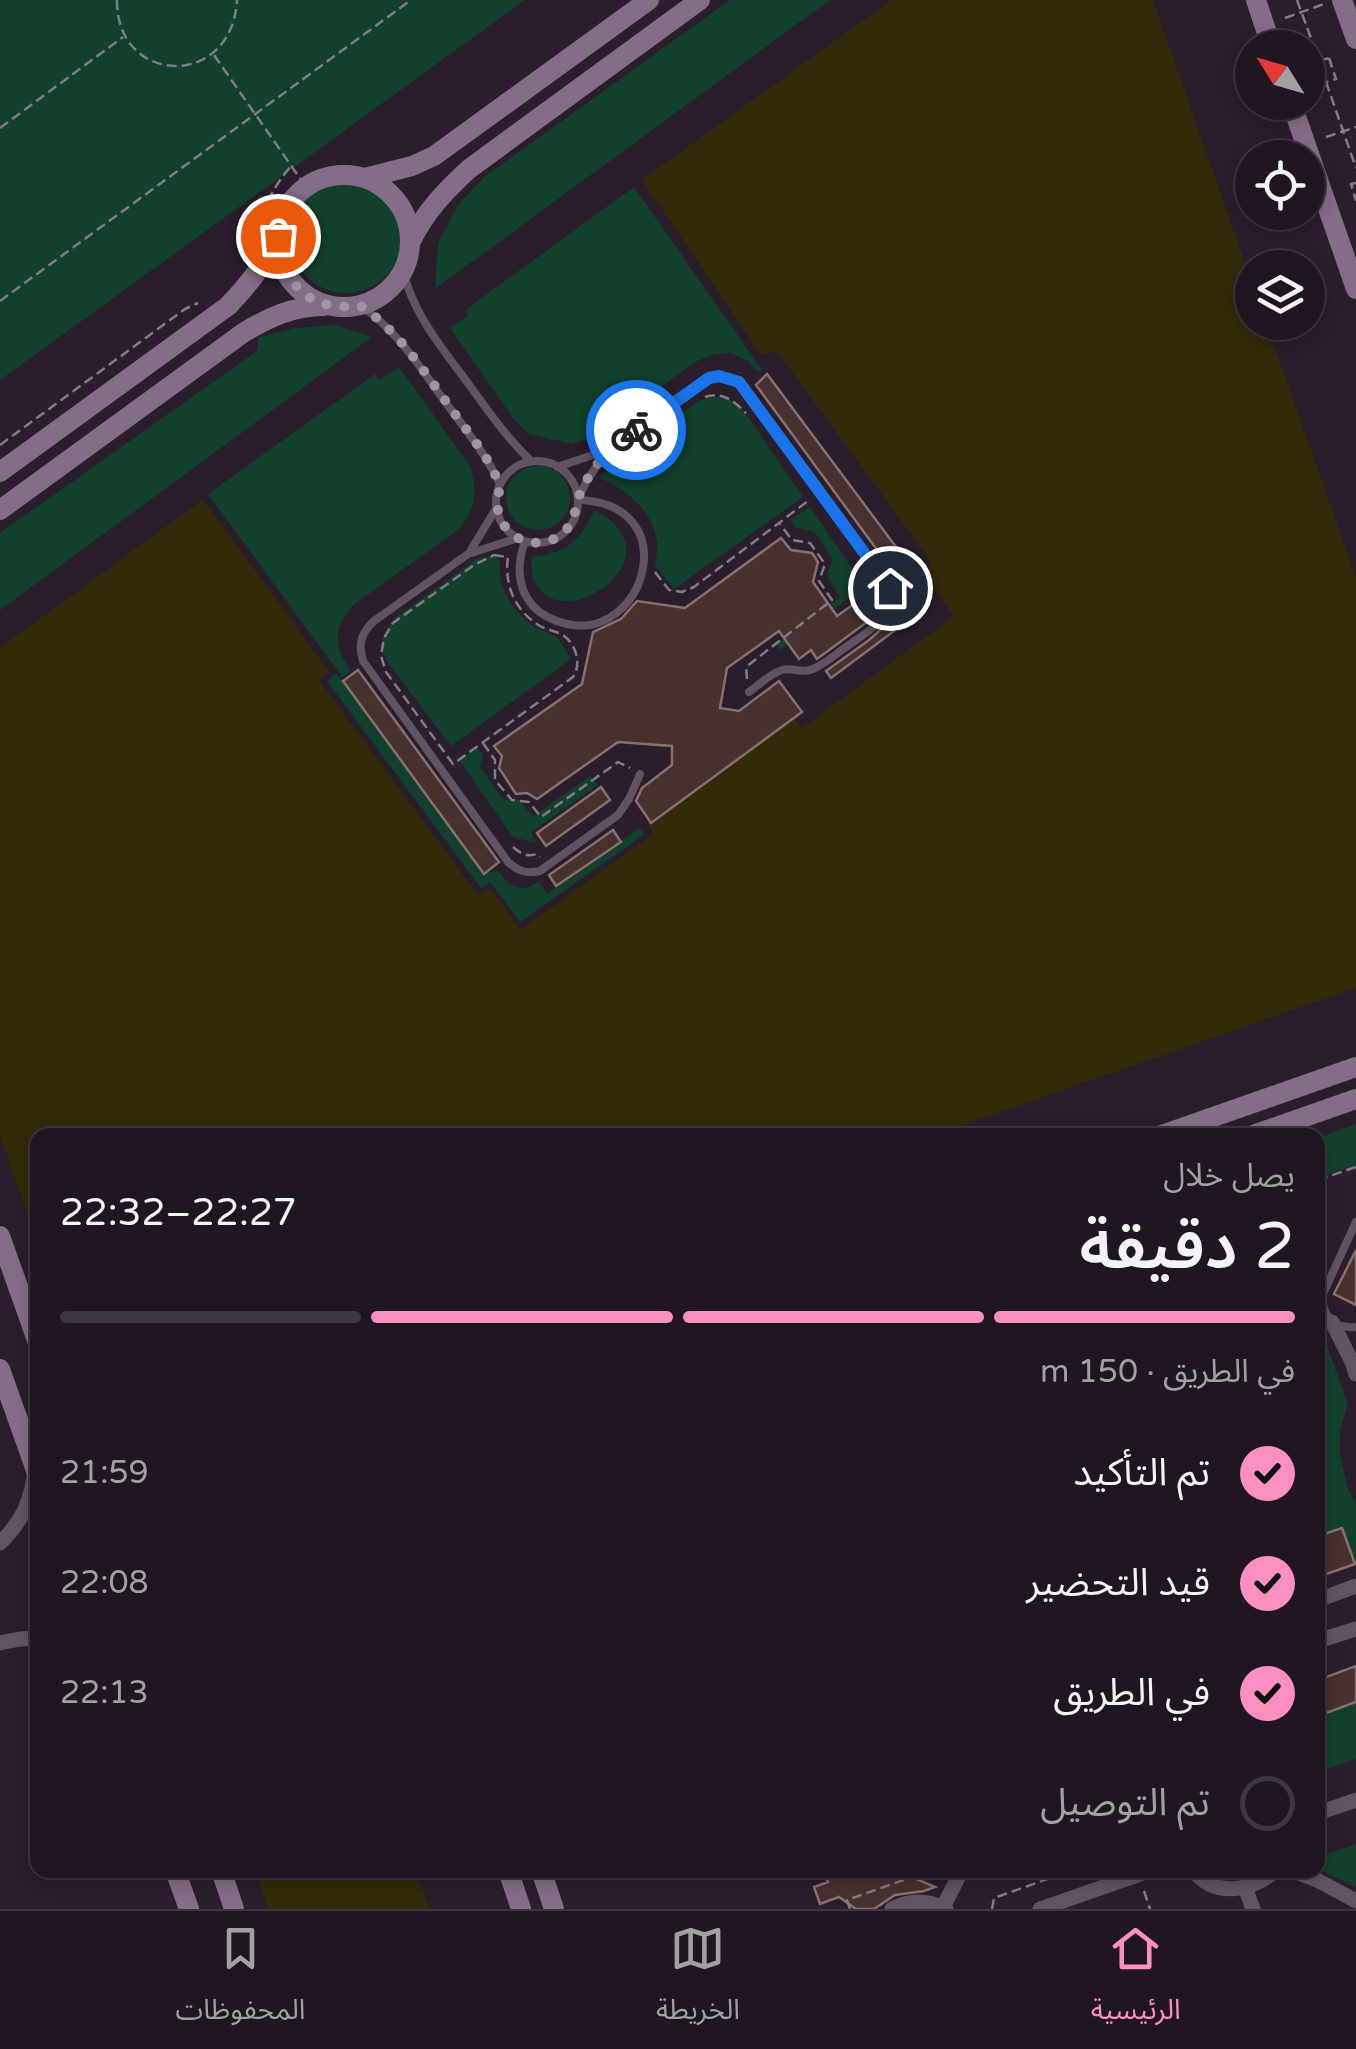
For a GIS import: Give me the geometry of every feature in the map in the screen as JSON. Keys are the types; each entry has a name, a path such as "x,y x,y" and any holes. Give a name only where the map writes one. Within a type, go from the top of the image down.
{"street":[{"path":"364,178 434,156 649,0"},
{"path":"0,510 243,333 285,312 308,306 359,305 388,290 403,271 421,220 469,169 700,0"},
{"path":"1256,0 1266,30"},
{"path":"1339,0 1356,39"},
{"path":"0,472 228,306 263,265 282,216 306,186 344,174 380,185 402,210 410,243"},
{"path":"1325,199 1356,289"},
{"path":"282,216 279,255 286,273 313,300 331,306"},
{"path":"1182,1128 1356,1067"},
{"path":"1274,1128 1356,1099"},
{"path":"0,1236 30,1320"},
{"path":"1332,1322 1355,1369"},
{"path":"1355,1369 1356,1341"},
{"path":"0,1368 30,1456"},
{"path":"0,1543 22,1518 30,1499"},
{"path":"1325,1597 1356,1586"},
{"path":"1325,1639 1356,1629"},
{"path":"0,1643 30,1638"},
{"path":"1325,1811 1356,1800"},
{"path":"178,1878 188,1909"},
{"path":"224,1878 234,1909"},
{"path":"511,1878 521,1909"},
{"path":"543,1878 554,1909"},
{"path":"892,1909 914,1901 945,1908 958,1878"},
{"path":"1040,1909 1129,1878"},
{"path":"1201,1878 1224,1890 1245,1887 1265,1878"},
{"path":"1317,1878 1356,1902"},
{"path":"1245,1887 1252,1909"}],"lane":[{"path":"403,271 413,303 430,332 502,430 530,460"},
{"path":"359,305 384,323 405,347 479,448 500,485"},
{"path":"558,467 608,450 709,378 719,376 739,382 890,588 890,607 880,622 816,668 802,672 781,670 749,692"},
{"path":"608,450 578,500 573,521 558,537 547,542 521,540 468,554 374,621 361,638 360,650 362,660 514,868 531,874 547,866 618,815 640,774"},
{"path":"468,554 496,507 500,485 515,468 530,460 558,467 570,477 578,500"},
{"path":"521,540 518,574 531,604 544,615 577,626 610,617 625,606 643,575 645,555 641,536 616,507 598,500 578,500"},
{"path":"496,507 504,526 521,540"},
{"path":"1325,1289 1356,1222"},
{"path":"1325,1312 1340,1327 1356,1327"}],"path":[{"path":"117,0 117,16 124,36 137,52 154,62 174,66 194,64 213,54 227,39 235,21 236,0"},
{"path":"0,301 411,0"},
{"path":"1297,0 1308,30"},
{"path":"1264,25 1339,0"},
{"path":"0,128 124,36"},
{"path":"213,54 306,186"},
{"path":"1325,59 1329,58 1336,79 1326,82 1356,168"},
{"path":"1317,140 1356,127"},
{"path":"255,235 268,198 292,166"},
{"path":"1356,182 1351,184 1356,201"},
{"path":"0,445 184,310 201,303"},
{"path":"700,399 725,396 748,415"},
{"path":"653,568 669,590 682,592 694,587 809,500"},
{"path":"749,692 746,667 832,600 819,581 825,564 810,543 792,540 780,523"},
{"path":"494,555 508,557 509,590 520,609 540,626 566,636 579,658 573,677 482,743 453,764 386,672 382,656 384,638 394,623 494,555"},
{"path":"876,590 872,608 880,622"},
{"path":"482,743 495,760 495,780 512,800 529,802 542,817 618,762 640,774"},
{"path":"510,843 521,854 538,854 547,866"},
{"path":"1325,1178 1356,1167"},
{"path":"850,1909 847,1900 909,1878"},
{"path":"992,1909 994,1898 1050,1878"}],"green space":[{"path":"0,0 525,0 0,380"},
{"path":"730,0 830,0 435,289 438,243 458,205 484,177"},
{"path":"346,181 368,185 386,197 398,215 402,237 398,259 386,277 368,289 346,293 324,289 306,277 294,259 290,237 294,215 306,197 324,185"},
{"path":"634,187 762,370 758,372 748,361 731,353 715,354 695,362 593,437 572,444 529,434 513,418 450,328 468,316 465,310"},
{"path":"335,325 372,337 0,610 0,533 257,351 259,337 296,328"},
{"path":"399,367 470,466 474,500 458,530 346,614 338,645 351,671 343,678 208,494 375,374 379,380"},
{"path":"713,397 739,404 803,497 674,589 655,565 657,541 644,510 619,488 599,478 614,461 700,400"},
{"path":"538,466 561,475 570,498 561,521 538,530 515,521 506,498 515,475"},
{"path":"810,507 866,590 865,600 860,603 852,596 780,650 776,644 840,597 827,576 832,559 815,532 796,528 790,520"},
{"path":"594,510 616,526 626,544 624,561 601,590 565,601 549,597 533,580 531,557 553,553 570,544"},
{"path":"500,554 500,576 512,606 527,621 558,639 571,659 451,746 386,660 381,645 396,617 477,559"},
{"path":"336,673 484,873 498,871 509,884 526,889 539,881 547,894 639,828 645,834 520,922 490,882 481,888 327,681"},
{"path":"476,748 483,754 480,767 504,800 519,800 533,817 590,776 598,785 531,832 536,843 513,837 459,760"},
{"path":"1356,1124 1356,1165 1325,1176 1325,1135"},
{"path":"1325,1340 1348,1404 1340,1430 1340,1455 1356,1504 1356,1564 1342,1528 1325,1534"},
{"path":"1356,1702 1356,1759 1325,1770 1325,1713"},
{"path":"1356,1844 1356,1887 1325,1872 1325,1855"}],"sand":[{"path":"891,0 1153,0 1240,250 1235,250 1235,340 1272,340 1356,577 1356,988 954,1128 30,1128 30,1223 0,1135 0,648 203,499 329,672 319,680 478,895 491,889 520,930 653,834 648,822 792,716 802,728 954,616 922,572 932,563 776,350 762,356 642,180"},
{"path":"257,1878 419,1878 430,1909 268,1909"}],"building":[{"path":"767,374 908,563 894,573 756,385"},
{"path":"781,538 791,550 812,553 818,562 813,582 837,616 854,604 867,622 817,659 811,650 799,659 779,631 727,668 720,708 739,711 779,681 802,712 651,823 636,801 642,788 672,765 672,746 618,742 537,799 527,793 516,794 499,768 502,756 494,746 582,684 593,632 621,619 637,601 685,608"},
{"path":"888,623 894,631 831,678 826,671"},
{"path":"358,670 499,862 484,874 343,681"},
{"path":"601,787 610,800 546,846 537,833"},
{"path":"613,830 621,842 556,886 549,875"},
{"path":"1356,1250 1356,1305 1334,1294"},
{"path":"1342,1528 1355,1564 1325,1575 1325,1534"},
{"path":"1356,1666 1356,1702 1325,1713 1325,1677"},
{"path":"826,1878 914,1878 935,1887 895,1895 874,1909 856,1909 839,1897 820,1904 814,1887 828,1882"}],"way so far":[{"path":"278,236 279,255 297,288 313,300 331,306 359,305 384,323 405,347 494,472 500,485 496,502 500,519 518,538 547,542 566,530 596,466 608,450 636,430"}],"route":[{"path":"636,430 709,378 719,376 739,382 890,588"}]}
